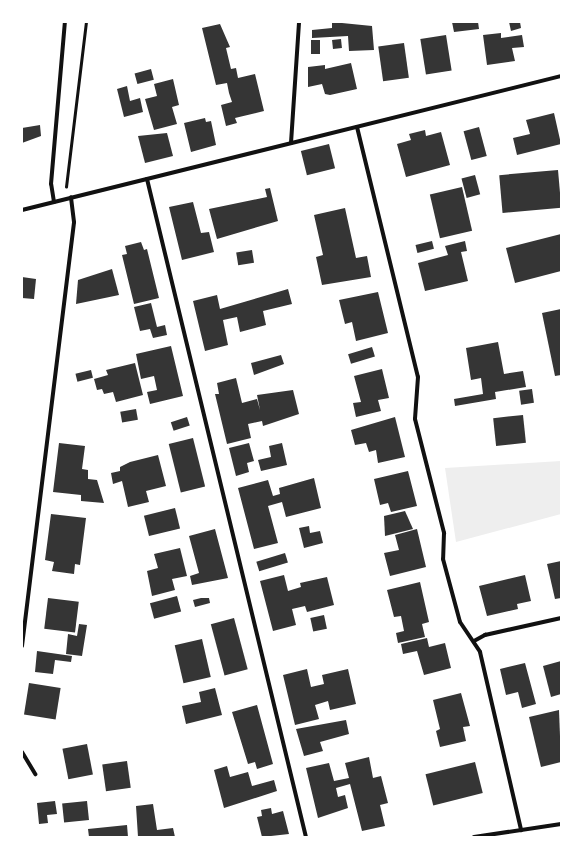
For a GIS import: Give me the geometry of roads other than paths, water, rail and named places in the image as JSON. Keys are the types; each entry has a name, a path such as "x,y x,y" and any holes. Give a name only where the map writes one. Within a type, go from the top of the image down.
{"street":[{"path":"54,202 51,184 65,22"},
{"path":"291,143 299,22"},
{"path":"22,210 561,76"},
{"path":"357,127 418,377 415,419 444,533 444,559 460,622 480,652 521,830"},
{"path":"147,179 306,837"},
{"path":"22,646 74,222 72,198"},
{"path":"474,641 485,635 561,618"},
{"path":"22,752 35,774"},
{"path":"474,837 561,824"}]}
